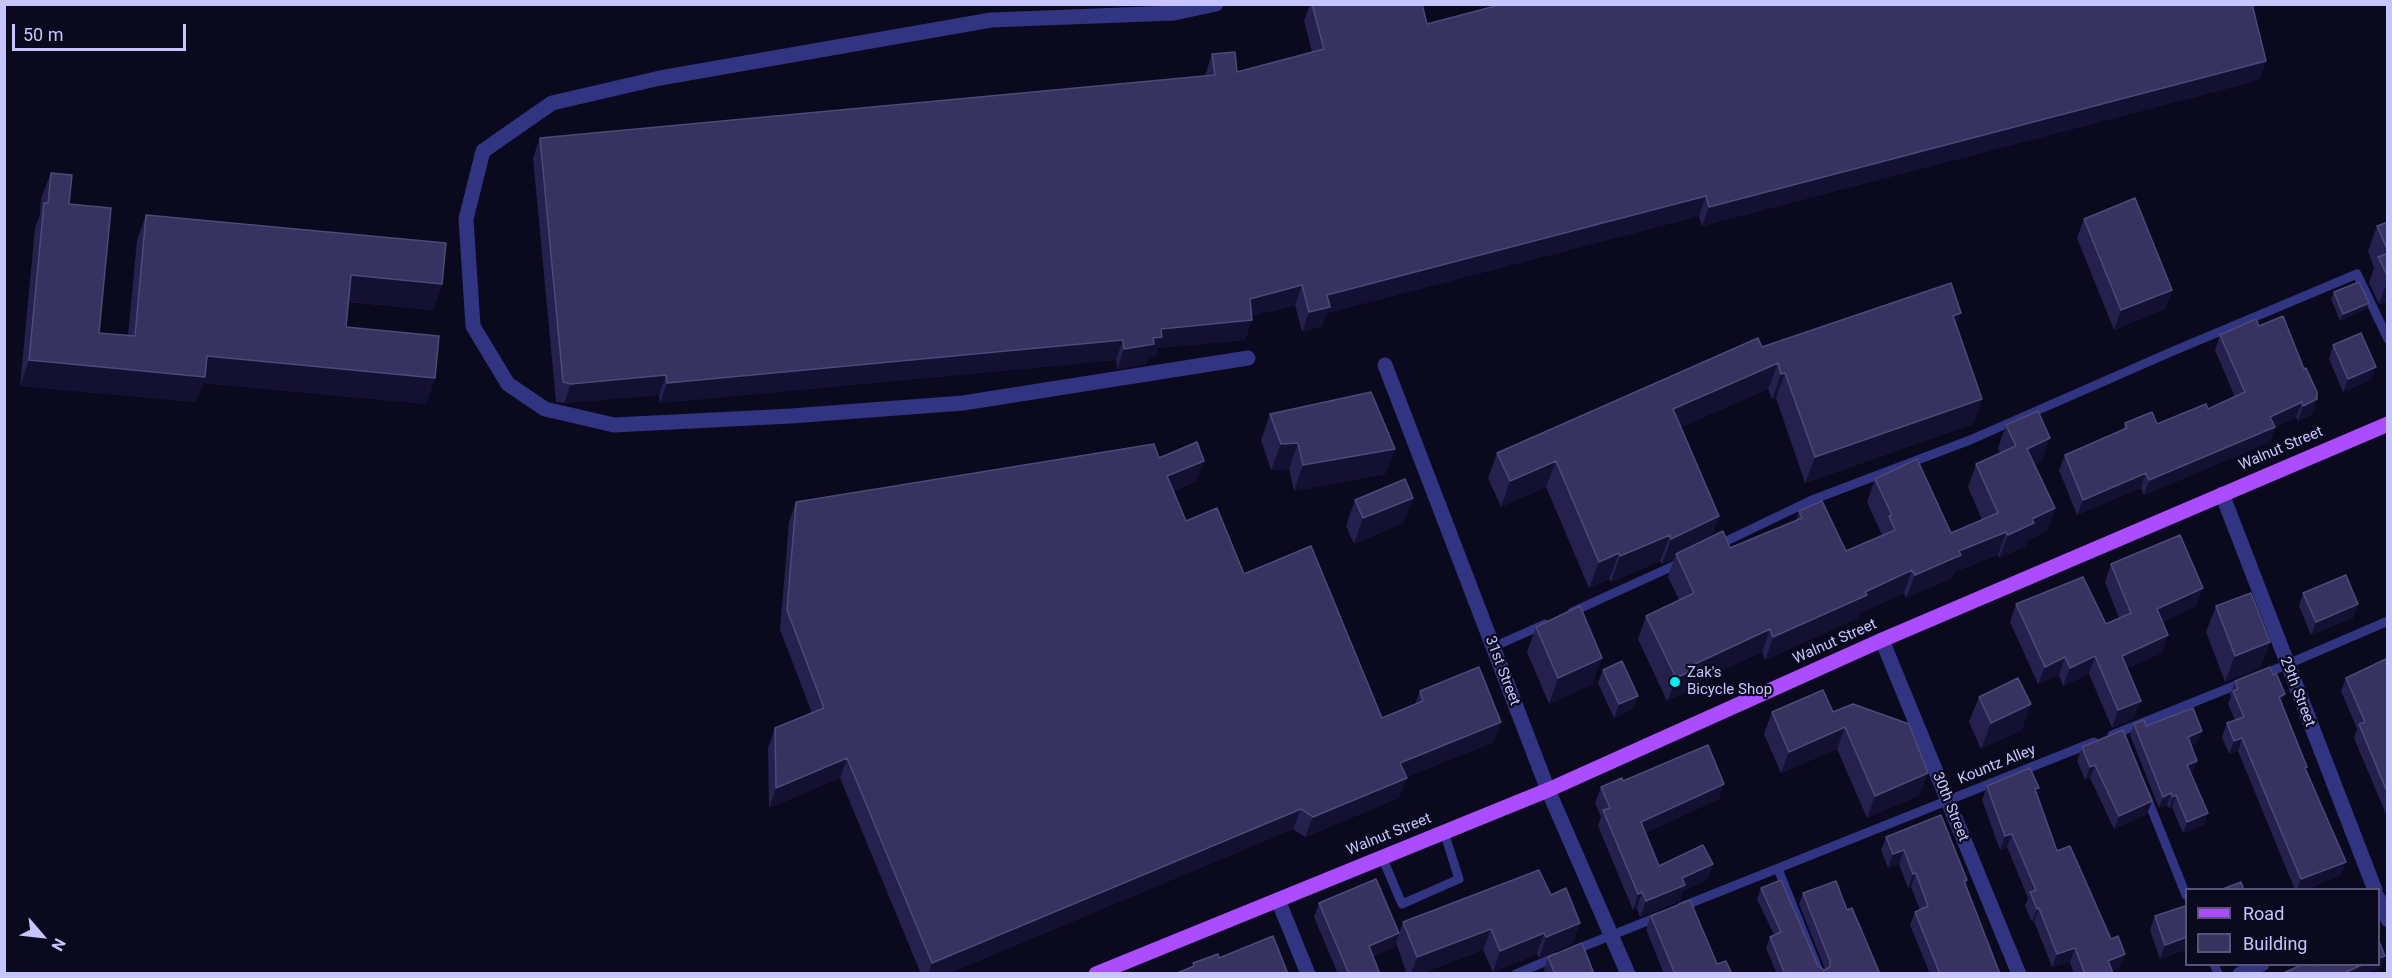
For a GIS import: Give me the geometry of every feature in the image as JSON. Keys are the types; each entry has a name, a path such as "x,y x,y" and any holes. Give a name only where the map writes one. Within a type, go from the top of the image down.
{"main road":[{"name":"Walnut Street","path":"1096,974 1548,790 1882,640 2388,424"}],"street":[{"path":"1216,4 1174,13 991,20 660,78 552,103 483,151 466,219 473,326 508,384 545,410 614,425 791,416 963,403 1248,358"},
{"name":"31st Street","path":"1385,365 1548,790 1628,974"},
{"name":"29th Street","path":"2222,494 2286,665 2374,888"},
{"name":"30th Street","path":"1882,640 2019,974"},
{"path":"1278,900 1308,974"},
{"path":"2380,901 2385,916"},
{"path":"2240,974 2258,966"}],"lane":[{"path":"1708,550 1812,500 1970,440 2356,274 2388,339"},
{"path":"1493,647 1687,560"},
{"name":"Kountz Alley","path":"1516,974 2286,665 2388,621"},
{"path":"2121,731 2126,742"},
{"path":"2143,786 2185,890"},
{"path":"1382,857 1402,904 1459,879 1444,832"},
{"path":"1778,869 1820,974"}],"building":[{"path":"1312,4 1422,4 1427,24 1503,4 2252,4 2266,61 1709,207 1706,196 1327,295 1330,307 1309,312 1302,285 1250,299 1252,320 1161,329 1162,337 1153,338 1154,344 1124,349 1123,340 667,383 666,375 571,384 563,382 540,138 1215,75 1212,54 1235,52 1237,72 1324,49"},
{"path":"51,173 72,175 69,204 111,208 99,333 135,336 146,215 446,243 442,284 351,275 346,327 439,336 435,378 207,356 205,377 29,360 44,203 48,203"},
{"path":"2135,198 2172,290 2121,310 2084,219"},
{"path":"2388,222 2388,251 2377,226"},
{"path":"2388,253 2388,277 2378,257"},
{"path":"2359,282 2369,303 2343,314 2334,292"},
{"path":"1951,283 1961,313 1953,316 1982,399 1815,457 1785,373 1781,374 1778,363 1673,409 1719,516 1671,539 1670,535 1620,556 1619,553 1599,562 1556,461 1510,481 1497,453 1758,338 1762,347"},
{"path":"2283,316 2304,369 2306,368 2317,392 2317,399 2303,406 2302,402 2270,417 2275,427 2149,480 2146,473 2083,500 2065,455 2127,428 2125,423 2152,412 2157,424 2206,404 2208,409 2245,392 2220,335 2256,319 2259,326"},
{"path":"2361,333 2376,367 2348,379 2333,345"},
{"path":"1371,392 1395,449 1303,465 1298,443 1281,444 1270,414"},
{"path":"2038,411 2050,438 2027,449 2055,508 2032,519 2034,523 2008,535 2006,532 1959,551 1961,555 1915,575 1912,570 1865,592 1867,595 1773,637 1770,629 1695,664 1697,668 1676,678 1646,616 1694,593 1676,554 1723,531 1730,548 1802,518 1799,511 1822,501 1846,551 1895,530 1889,516 1892,515 1875,479 1917,459 1951,533 1998,513 1976,464 2016,446 2006,425"},
{"path":"1197,442 1204,461 1167,476 1186,521 1217,508 1244,574 1311,546 1382,718 1423,701 1420,691 1479,667 1501,722 1400,763 1407,778 1313,817 1301,809 932,963 847,758 776,788 775,728 824,708 787,610 796,502 1154,444 1159,458"},
{"path":"1405,479 1413,498 1363,518 1355,500"},
{"path":"2180,535 2203,588 2157,609 2168,635 2122,656 2141,701 2118,710 2095,656 2070,668 2065,657 2045,667 2016,604 2083,577 2106,624 2131,613 2111,564"},
{"path":"2346,575 2358,604 2316,622 2303,593"},
{"path":"2251,593 2270,642 2235,656 2216,606"},
{"path":"1580,606 1602,658 1558,678 1536,627"},
{"path":"2388,658 2388,794 2359,724 2365,722 2346,678"},
{"path":"1622,661 1638,696 1619,704 1603,670"},
{"path":"2270,667 2273,675 2276,673 2285,694 2279,697 2307,767 2305,768 2346,862 2301,879 2242,738 2234,741 2227,723 2244,717 2233,691 2238,689 2235,681"},
{"path":"2018,678 2031,704 1991,723 1979,697"},
{"path":"1823,690 1833,712 1853,704 1909,724 1928,773 1875,796 1845,727 1789,752 1772,712"},
{"path":"2193,708 2202,731 2188,737 2197,761 2187,765 2208,813 2187,822 2176,795 2173,797 2171,793 2163,797 2134,724 2144,720 2146,726"},
{"path":"2123,730 2152,801 2119,816 2095,765 2090,767 2082,747"},
{"path":"1708,745 1724,784 1641,822 1659,866 1703,845 1713,864 1682,878 1685,885 1646,901 1642,892 1638,894 1603,810 1610,808 1601,787 1622,778 1623,781"},
{"path":"2030,768 2039,788 2035,789 2057,851 2070,846 2111,939 2118,936 2125,954 2108,961 2112,974 2085,974 2075,948 2057,954 2039,908 2037,909 2030,892 2036,890 2012,834 2005,836 1987,786"},
{"path":"1941,815 2000,974 1940,974 1915,912 1928,906 1916,873 1913,874 1904,850 1893,854 1886,837"},
{"path":"1539,870 1551,895 1566,888 1580,923 1546,937 1544,933 1500,951 1491,929 1417,957 1403,922"},
{"path":"1376,879 1399,933 1369,946 1380,974 1349,974 1319,903"},
{"path":"1781,880 1818,966 1824,970 1830,967 1830,961 1803,893 1836,881 1847,910 1852,908 1880,974 1785,974 1770,937 1781,932 1761,888"},
{"path":"2241,882 2243,888 2225,888"},
{"path":"1690,900 1717,964 1726,961 1732,974 1675,974 1651,916"},
{"path":"2185,906 2185,938 2165,945 2155,916"},
{"path":"1273,936 1288,974 1175,974 1194,966 1193,963 1218,954 1219,958"},
{"path":"1582,943 1594,974 1555,974 1548,957"},
{"path":"2380,944 2385,956 2380,958"},
{"path":"2299,966 2360,966 2342,974 2281,974"}],"place":[{"name":"Zak's Bicycle Shop","path":"1675,682"}]}
